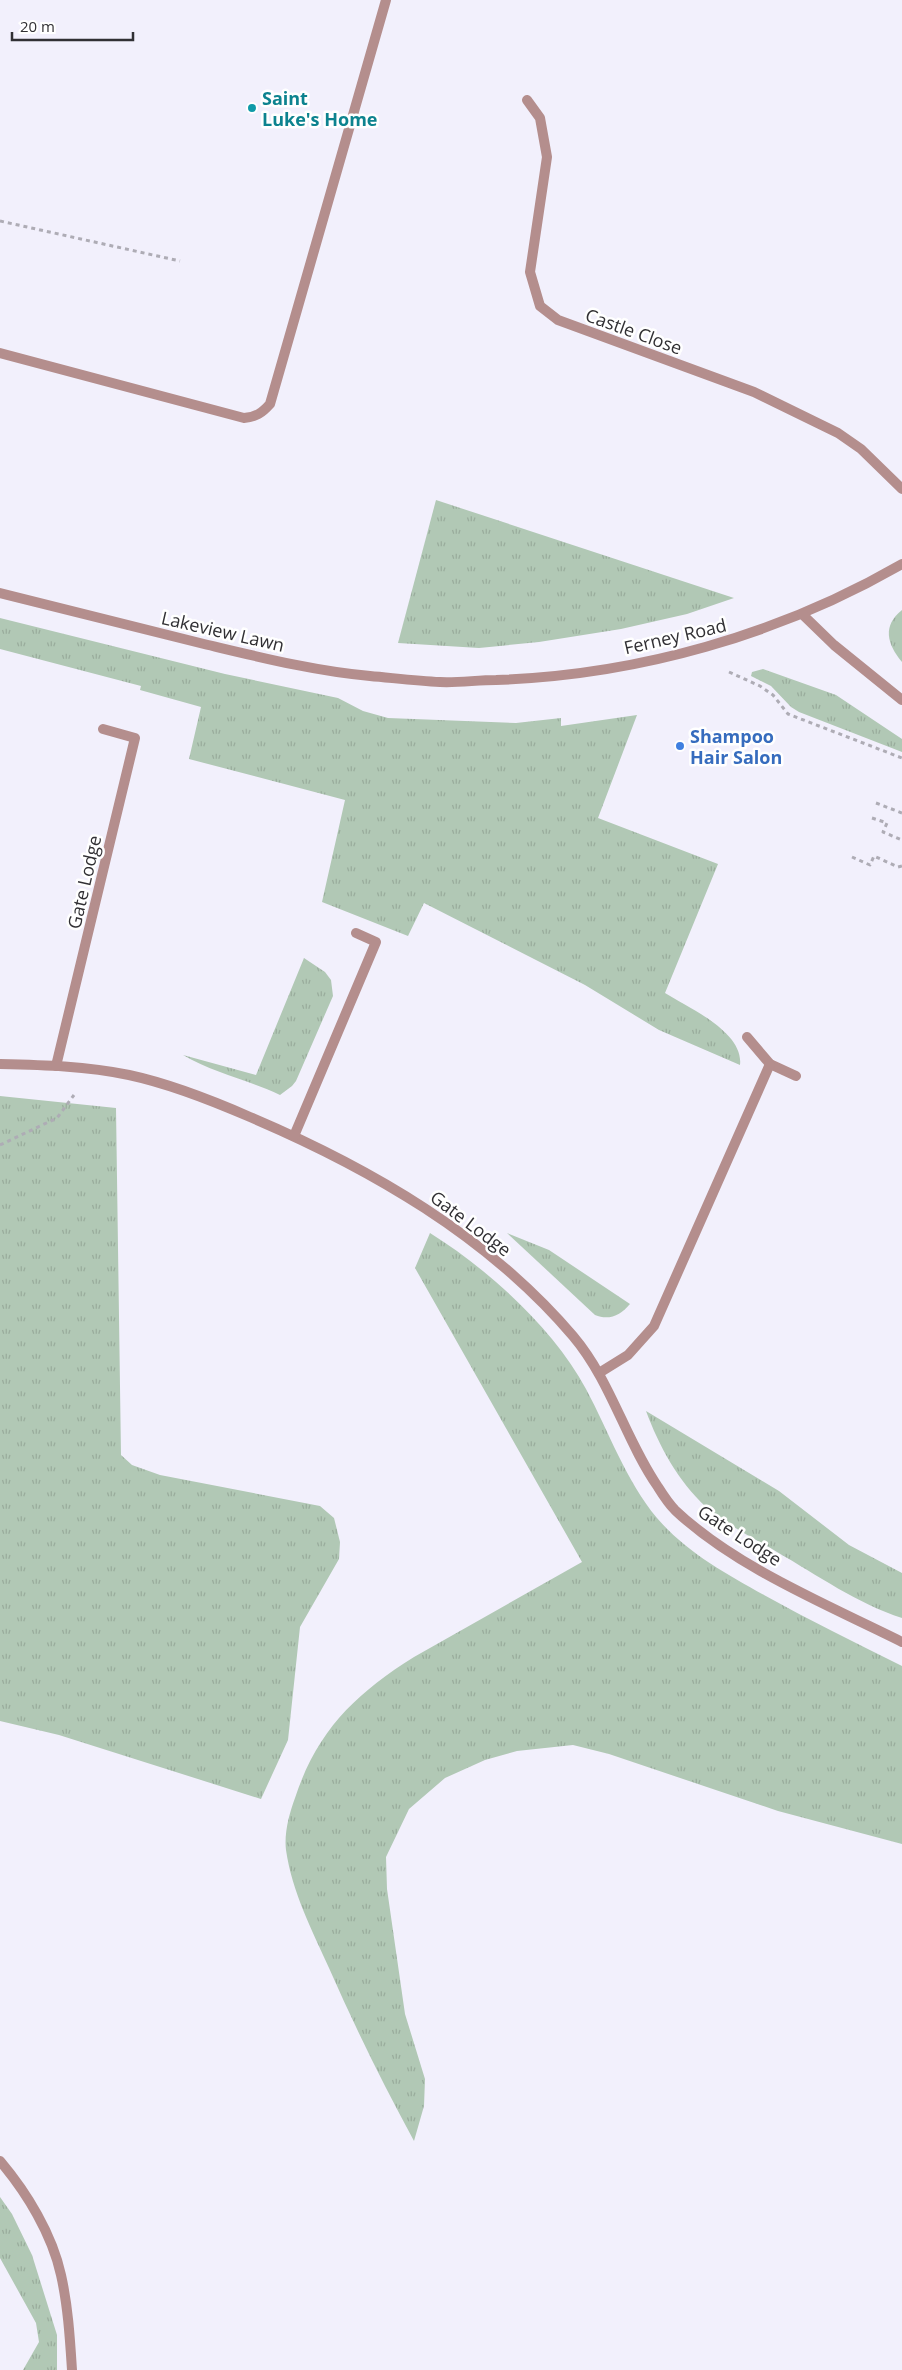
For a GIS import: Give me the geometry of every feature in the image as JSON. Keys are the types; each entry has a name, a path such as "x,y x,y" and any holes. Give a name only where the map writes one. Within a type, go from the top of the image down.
{"street":[{"path":"0,353 244,418 255,417 263,412 270,404 386,0"},
{"name":"Castle Close","path":"527,100 540,118 548,157 530,261 532,284 540,306 558,320 754,392 838,433 861,449 902,489"},
{"name":"Ferney Road","path":"442,682 559,675 655,660 730,640 802,614 877,579 902,564"},
{"name":"Lakeview Lawn","path":"0,593 298,665 370,676 442,682"},
{"path":"802,614 834,645 902,700"},
{"name":"Gate Lodge","path":"56,1066 135,738 102,729"},
{"path":"294,1136 376,942 356,933"},
{"path":"747,1037 770,1064 796,1076"},
{"name":"Gate Lodge","path":"0,1064 94,1068 171,1086 212,1101 294,1136 352,1165 419,1204 461,1232 542,1304 574,1337 599,1372 644,1466 672,1507 712,1541 770,1576 902,1642"},
{"path":"599,1372 628,1355 654,1326 770,1064"},
{"path":"0,2161 34,2209 52,2248 61,2274 72,2370"}],"path":[{"path":"0,220 180,262"},
{"path":"729,672 760,686 773,695 788,714 902,758"},
{"path":"876,803 902,813"},
{"path":"872,818 887,823 883,832 902,840"},
{"path":"852,857 870,865 874,856 898,867 902,866"},
{"path":"0,1145 57,1118 94,1068"}],"green space":[{"path":"436,500 734,598 687,614 621,629 539,642 479,648 398,643"},
{"path":"902,610 902,662 890,642 889,629 891,622"},
{"path":"0,618 225,674 338,698 363,711 388,718 516,723 561,718 561,726 637,715 598,818 718,864 665,993 713,1022 724,1032 733,1042 739,1053 740,1065 659,1030 585,985 424,903 408,936 322,902 345,800 189,759 201,707 140,690 141,686 0,649"},
{"path":"763,669 836,695 902,739 902,752 799,712 791,707 771,686 751,676 752,672"},
{"path":"304,958 325,972 331,980 333,996 296,1081 292,1086 280,1095 206,1067 183,1055 256,1075"},
{"path":"0,1096 116,1108 121,1455 132,1465 160,1475 320,1506 334,1518 340,1542 339,1559 300,1627 288,1740 261,1799 59,1735 0,1721"},
{"path":"430,1233 496,1282 518,1302 556,1344 586,1389 618,1456 636,1488 646,1504 668,1530 693,1552 764,1595 902,1666 902,1844 778,1811 609,1754 573,1745 517,1751 485,1760 445,1778 409,1809 386,1857 387,1889 405,2014 425,2079 424,2106 414,2141 359,2034 298,1896 286,1850 286,1831 291,1811 304,1774 315,1753 327,1734 356,1700 414,1657 582,1562 415,1268"},
{"path":"507,1233 549,1250 630,1304 614,1316 600,1317 595,1315"},
{"path":"646,1411 779,1491 849,1545 902,1573 902,1618 870,1605 838,1588 714,1514 696,1497 670,1462"},
{"path":"0,2197 12,2214 32,2255 57,2335 57,2370 23,2370 39,2342 36,2323 0,2258"}],"place":[{"name":"Saint Luke's Home","path":"252,108"},
{"name":"Shampoo Hair Salon","path":"680,746"}]}
